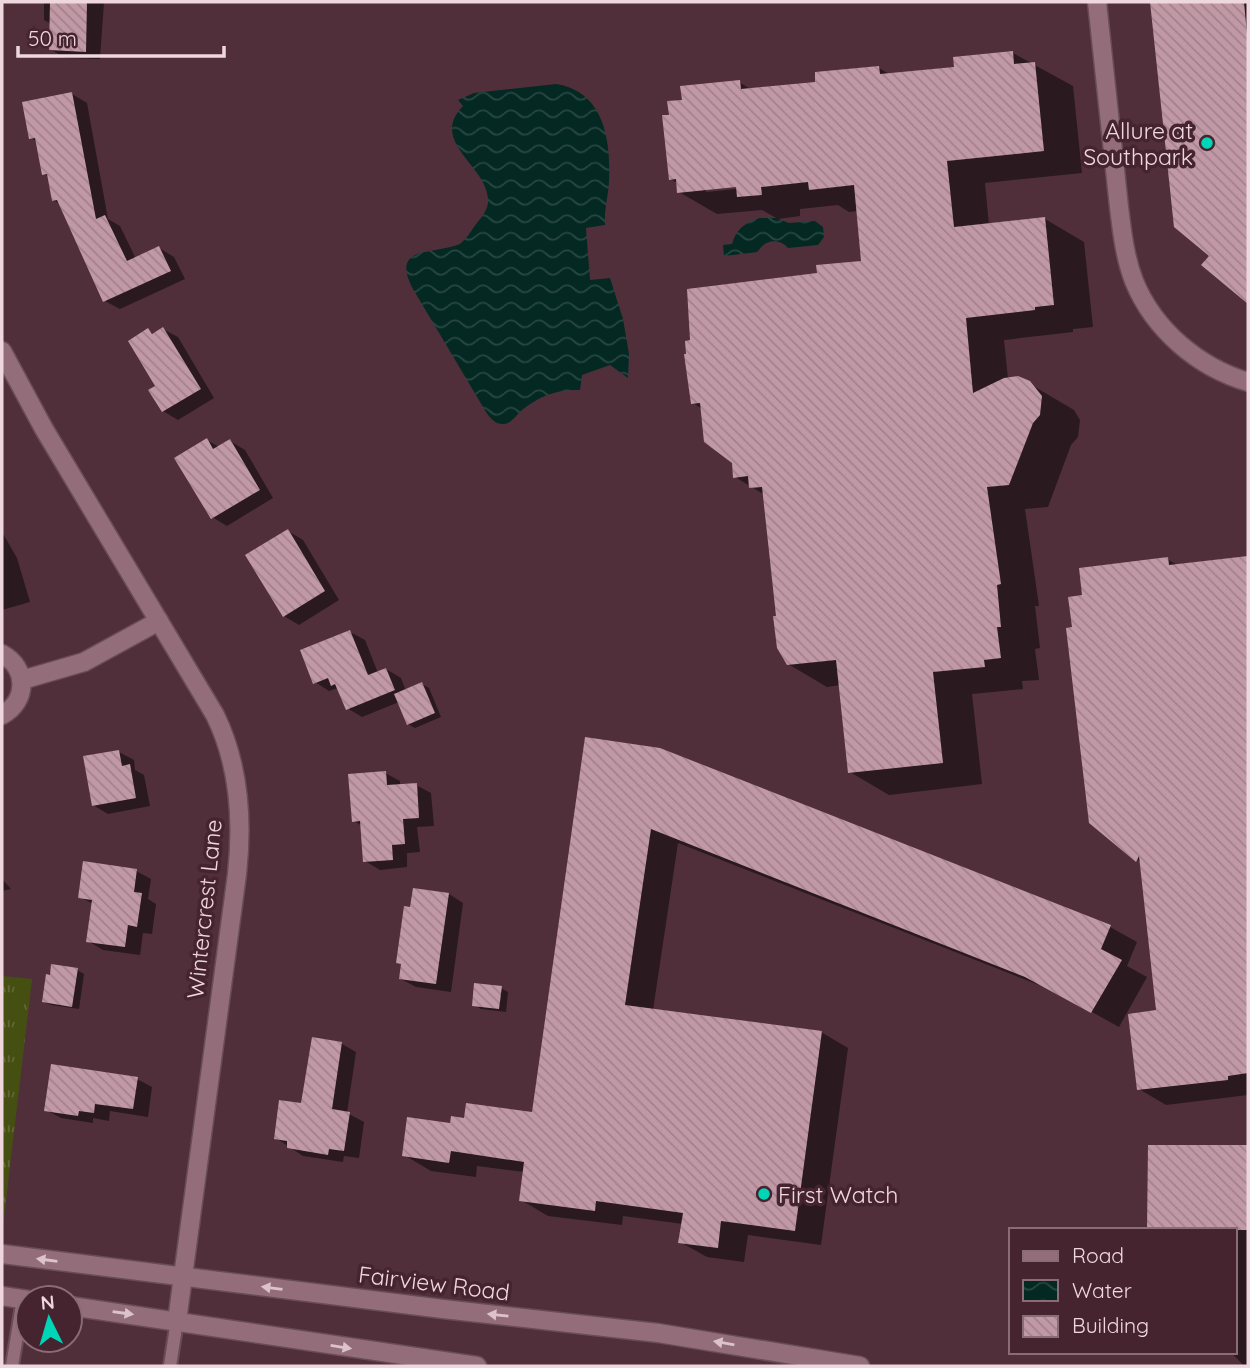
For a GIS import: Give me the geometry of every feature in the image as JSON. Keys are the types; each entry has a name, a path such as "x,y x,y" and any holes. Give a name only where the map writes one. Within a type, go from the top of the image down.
{"street":[{"path":"1097,2 1123,239 1134,280 1157,320 1185,349 1219,370 1248,382"},
{"name":"Wintercrest Lane","path":"2,351 44,429 224,733 236,780 240,831 237,874 177,1321"},
{"path":"22,680 84,662 159,621"},
{"path":"2,654 13,662 22,680 19,699 2,715"},
{"name":"Fairview Road","path":"2,1254 182,1278 658,1333 789,1360 860,1366"},
{"path":"84,1308 477,1366"}],"lane":[{"path":"170,1366 177,1321"}],"green space":[{"path":"2,976 32,979 2,1234"}],"water":[{"path":"556,84 572,88 585,96 594,107 606,134 609,182 605,225 586,228 590,280 610,278 623,319 629,354 628,378 610,365 582,375 580,390 556,392 542,397 509,422 499,424 486,412 413,289 407,275 407,265 411,258 418,254 460,244 480,219 488,203 480,178 463,155 452,132 454,119 463,106 458,100 474,93"},
{"path":"759,218 776,218 789,223 815,221 823,227 824,237 818,245 788,248 772,241 764,244 758,252 724,256 723,245 732,244 742,227"}],"building":[{"path":"50,2 87,2 86,52 49,50"},
{"name":"Allure at Southpark","path":"1150,2 1244,2 1248,45 1248,304 1201,265 1209,256 1174,227"},
{"path":"1013,51 1014,64 1035,62 1044,151 947,161 954,227 1045,217 1054,305 1035,307 1035,310 966,318 973,393 1004,378 1018,376 1030,381 1042,396 1040,415 1033,423 1009,485 987,487 1001,584 997,585 1001,627 997,627 1001,658 984,660 985,667 933,672 943,763 848,773 836,660 787,665 777,648 762,487 749,488 748,476 733,478 732,463 704,442 700,403 691,404 684,354 685,341 690,340 687,289 817,273 816,265 861,261 854,185 809,190 808,182 761,187 762,195 737,197 736,187 677,193 676,179 669,180 662,115 669,115 667,101 682,100 680,86 740,80 741,89 815,82 815,72 879,66 880,74 954,67 953,57"},
{"path":"72,92 96,219 105,215 127,261 159,246 171,271 103,302 57,200 52,201 47,174 42,175 35,138 29,139 22,102"},
{"path":"163,327 201,389 162,412 148,390 155,386 128,341 148,328 152,334"},
{"path":"207,438 213,449 230,439 260,490 211,519 174,458"},
{"path":"288,529 325,591 283,617 245,555"},
{"path":"1248,556 1248,1073 1228,1076 1228,1080 1137,1090 1128,1014 1156,1010 1139,856 1136,862 1089,823 1066,628 1072,627 1068,597 1082,595 1079,568 1168,557 1169,565"},
{"path":"350,630 368,675 386,668 395,690 346,710 335,684 331,686 328,678 313,684 300,650"},
{"path":"422,682 435,713 407,725 394,694"},
{"path":"585,737 660,748 1111,925 1101,949 1122,960 1091,1013 1025,977 651,829 625,1005 822,1031 795,1231 721,1221 718,1248 678,1243 683,1213 596,1201 595,1211 519,1201 524,1162 451,1151 449,1163 402,1156 407,1117 450,1123 451,1116 464,1118 466,1103 532,1112"},
{"path":"119,750 122,766 130,764 136,798 92,806 83,756"},
{"path":"386,771 387,785 417,783 419,818 403,819 405,844 392,845 393,860 363,862 360,821 352,822 348,774"},
{"path":"83,861 137,869 134,892 142,893 137,927 128,925 125,947 86,942 92,900 78,898"},
{"path":"413,888 449,893 436,984 399,979 401,964 396,963 404,906 410,907"},
{"path":"51,964 78,968 72,1007 42,1002 46,974 50,975"},
{"path":"474,983 502,986 499,1009 472,1006"},
{"path":"312,1037 342,1042 332,1109 350,1112 344,1151 329,1149 328,1155 287,1148 287,1141 274,1139 279,1100 301,1103"},
{"path":"51,1064 138,1077 133,1109 95,1104 94,1113 79,1111 78,1116 44,1111"},
{"path":"1148,1145 1248,1145 1248,1230 1147,1228"}],"place":[{"name":"Allure at Southpark","path":"1207,143"},
{"name":"First Watch","path":"764,1194"}]}
